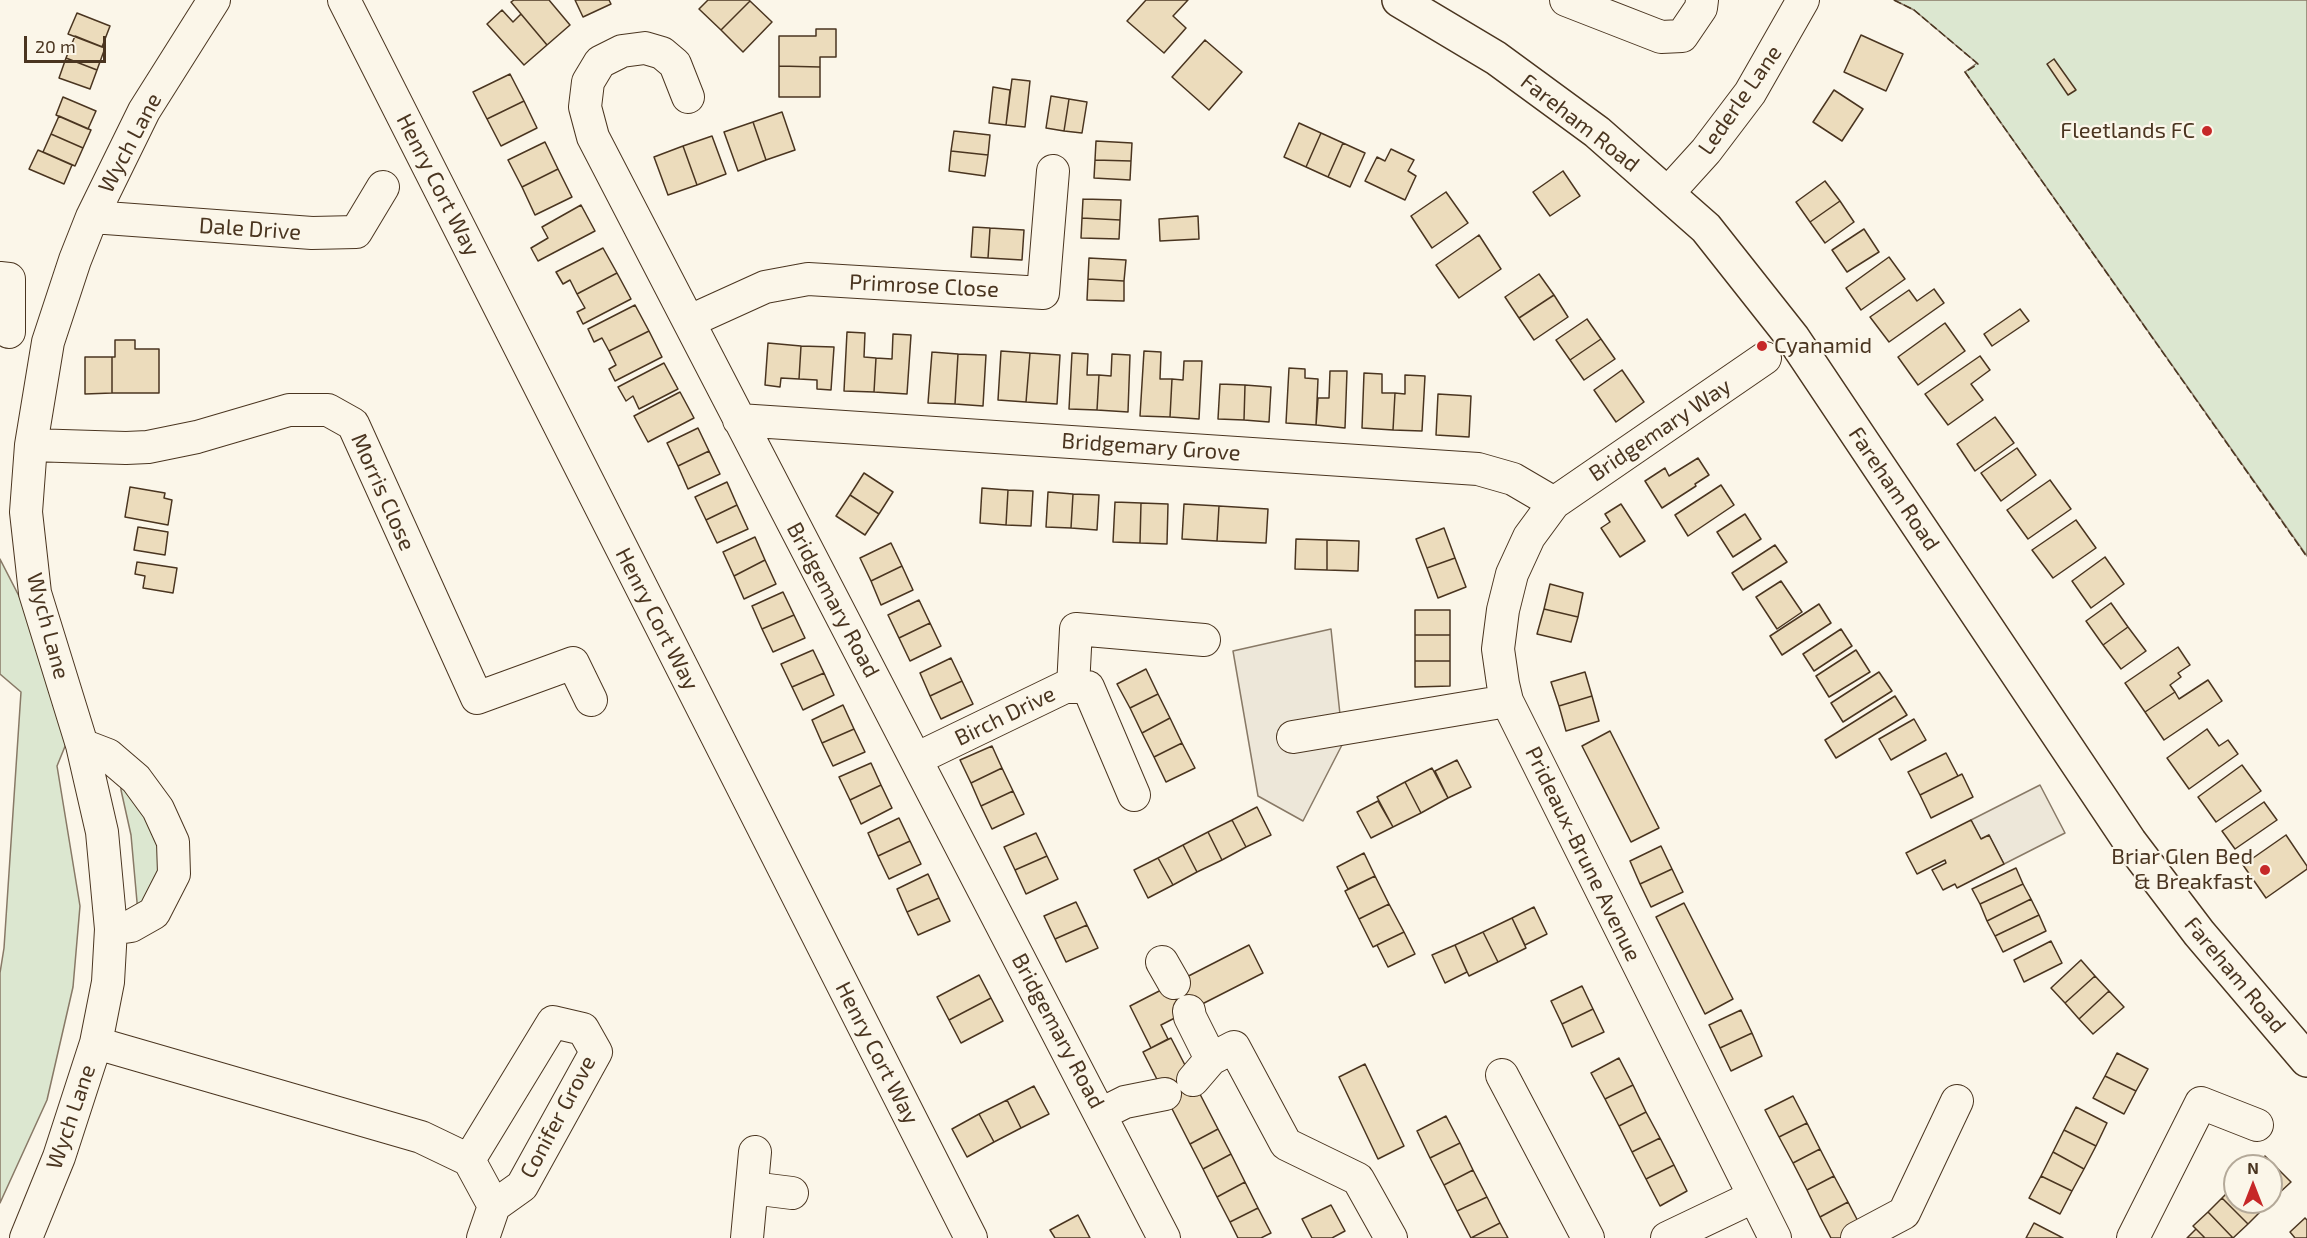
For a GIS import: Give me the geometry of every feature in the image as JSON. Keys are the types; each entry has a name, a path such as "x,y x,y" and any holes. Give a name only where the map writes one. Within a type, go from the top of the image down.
{"main road":[{"name":"Fareham Road","path":"1399,0 1496,58 1597,132 1706,228 1793,338 2130,842 2199,933 2307,1060"}],"street":[{"name":"Wych Lane","path":"26,1238 59,1157 96,1043 108,982 111,929 102,832 82,745 13,514 31,445 48,342 67,281 92,217 144,111 214,0"},
{"name":"Henry Cort Way","path":"344,0 971,1238"},
{"path":"1566,0 1661,37 1682,36 1701,8 1702,0"},
{"name":"Lederle Lane","path":"1667,194 1706,151 1750,93 1803,0"},
{"name":"Bridgemary Road","path":"688,97 675,64 662,53 645,48 622,51 600,62 588,82 585,107 593,136 1164,1238"},
{"name":"Primrose Close","path":"690,321 765,287 808,279 1043,293 1053,171"},
{"name":"Dale Drive","path":"92,217 312,233 356,232 383,187"},
{"path":"0,278 9,279 9,332"},
{"name":"Bridgemary Way","path":"1554,503 1766,358"},
{"name":"Morris Close","path":"31,445 148,447 197,437 289,410 328,410 352,424 477,698 573,663 591,700"},
{"name":"Bridgemary Grove","path":"739,420 1478,469 1513,479 1554,503"},
{"name":"Prideaux-Brune Avenue","path":"1554,503 1529,537 1512,574 1498,649 1507,701 1775,1238"},
{"path":"1073,687 1076,629 1204,640"},
{"name":"Birch Drive","path":"916,759 1065,687 1088,687 1134,795"},
{"path":"1293,737 1507,701"},
{"path":"82,745 108,755 136,779 158,809 173,842 174,874 154,913 131,926 111,929"},
{"path":"1189,1011 1202,1070 1234,1047 1286,1144 1358,1179 1391,1238"},
{"name":"Conifer Grove","path":"470,1160 553,1022 584,1029 596,1052 522,1186 494,1206"},
{"path":"96,1043 421,1137 470,1160 494,1206 483,1238"},
{"path":"1502,1075 1588,1238"},
{"path":"1101,1114 1125,1102 1165,1094"},
{"path":"1857,1238 1904,1213 1958,1101"},
{"path":"2133,1238 2201,1103 2257,1125"},
{"path":"747,1238 755,1152"},
{"path":"752,1188 792,1193"},
{"path":"1667,1238 1753,1197"}],"green space":[{"path":"1894,0 2307,0 2307,556 1965,72 1977,63 1914,10"},
{"path":"0,559 41,639 68,739 57,766 80,906 73,987 47,1100 0,1203 0,973 4,948 21,692 0,674"},
{"path":"130,780 169,873 138,913 131,835 121,790 121,782"}],"shaded area":[{"path":"1331,629 1343,743 1303,821 1258,796 1233,651"},
{"path":"2040,785 2065,833 2004,864 1989,835 1981,839 1971,820"}],"building":[{"path":"514,0 549,0 570,25 547,45 511,2"},
{"path":"575,0 609,0 611,4 583,17"},
{"path":"708,0 750,1 721,30 699,9"},
{"path":"1146,0 1188,0 1173,16 1186,28 1164,53 1127,21"},
{"path":"750,1 772,22 743,52 721,30"},
{"path":"502,10 513,22 521,14 547,45 524,65 487,24"},
{"path":"77,13 110,26 102,47 68,34"},
{"path":"816,29 836,29 836,57 820,57 820,67 779,66 779,36 816,36"},
{"path":"1861,35 1903,54 1886,91 1844,72"},
{"path":"75,36 105,48 97,70 66,58"},
{"path":"1205,40 1242,72 1209,110 1172,77"},
{"path":"66,58 97,70 90,89 59,78"},
{"path":"2054,59 2076,90 2068,95 2047,64"},
{"path":"779,66 820,67 820,97 779,97"},
{"path":"510,74 524,101 487,119 473,92"},
{"path":"1012,79 1030,81 1025,127 1006,125"},
{"path":"993,87 1010,90 1006,125 989,123"},
{"path":"1834,90 1863,109 1842,141 1813,122"},
{"path":"1051,96 1069,99 1064,131 1046,128"},
{"path":"63,97 96,111 88,129 56,115"},
{"path":"1069,99 1087,102 1082,133 1064,131"},
{"path":"524,101 537,128 501,146 487,119"},
{"path":"782,112 795,150 766,160 753,122"},
{"path":"59,116 91,130 83,148 51,134"},
{"path":"753,122 766,160 738,171 724,132"},
{"path":"1299,123 1321,133 1306,167 1284,157"},
{"path":"954,131 990,135 988,155 951,151"},
{"path":"1321,133 1343,143 1328,177 1306,167"},
{"path":"51,134 83,148 75,166 43,152"},
{"path":"712,136 726,174 697,185 683,146"},
{"path":"1096,141 1132,143 1131,161 1095,160"},
{"path":"545,142 558,169 522,187 508,160"},
{"path":"1343,143 1365,153 1350,187 1328,177"},
{"path":"683,146 697,185 668,195 654,157"},
{"path":"1391,149 1414,160 1408,171 1416,176 1405,200 1365,181 1377,157 1385,161"},
{"path":"38,150 72,165 64,184 29,169"},
{"path":"951,151 988,155 985,176 949,171"},
{"path":"1095,160 1131,161 1130,180 1094,178"},
{"path":"558,169 572,197 535,215 522,187"},
{"path":"1563,171 1580,196 1550,216 1533,192"},
{"path":"1825,181 1840,201 1810,222 1796,202"},
{"path":"1446,192 1468,223 1432,248 1411,216"},
{"path":"1083,199 1121,200 1120,220 1082,218"},
{"path":"1840,201 1854,222 1825,243 1810,222"},
{"path":"581,205 595,231 538,261 531,248 548,238 542,227"},
{"path":"1198,216 1199,239 1160,241 1159,219"},
{"path":"1082,218 1120,220 1119,239 1081,238"},
{"path":"973,227 990,228 988,258 971,257"},
{"path":"990,228 1024,230 1022,260 988,258"},
{"path":"1864,229 1879,252 1847,272 1832,250"},
{"path":"1479,235 1501,269 1459,298 1436,265"},
{"path":"603,248 617,273 577,294 570,280 563,284 556,272"},
{"path":"1889,257 1905,279 1861,310 1846,288"},
{"path":"1089,258 1126,260 1124,281 1088,279"},
{"path":"617,273 631,299 583,324 577,312 585,308 577,294"},
{"path":"1539,274 1554,295 1519,318 1505,297"},
{"path":"1088,279 1124,281 1124,301 1087,300"},
{"path":"1934,289 1944,303 1889,342 1870,317 1909,290 1917,301"},
{"path":"1554,295 1568,317 1534,340 1519,318"},
{"path":"635,305 649,331 609,351 602,338 594,342 588,329"},
{"path":"2020,309 2029,321 1992,346 1984,334"},
{"path":"1587,319 1601,339 1570,360 1556,340"},
{"path":"1945,323 1965,351 1918,385 1898,357"},
{"path":"649,331 662,357 615,381 609,369 616,365 609,351"},
{"path":"847,332 865,333 864,357 876,358 874,392 844,391"},
{"path":"893,334 911,335 907,394 874,392 876,358 892,359"},
{"path":"1601,339 1615,359 1584,380 1570,360"},
{"path":"115,340 135,340 135,349 159,349 159,393 112,393 112,357 115,357"},
{"path":"768,343 801,346 799,379 781,378 780,387 765,385"},
{"path":"801,346 834,347 831,390 817,389 817,380 799,379"},
{"path":"1001,351 1030,353 1026,402 998,400"},
{"path":"1144,351 1161,352 1160,379 1172,379 1170,417 1140,416"},
{"path":"932,352 958,354 955,404 928,403"},
{"path":"1030,353 1060,355 1057,404 1026,402"},
{"path":"1072,353 1088,354 1087,375 1099,375 1097,410 1069,409"},
{"path":"958,354 986,355 983,406 955,404"},
{"path":"1112,354 1130,355 1128,412 1097,410 1099,375 1111,376"},
{"path":"1980,356 1990,370 1971,384 1983,400 1948,425 1925,394"},
{"path":"85,357 112,357 112,393 85,394"},
{"path":"1184,361 1202,361 1199,419 1170,417 1172,379 1183,380"},
{"path":"664,363 678,389 639,409 633,396 626,401 618,387"},
{"path":"1289,368 1305,369 1305,378 1318,379 1316,425 1286,423"},
{"path":"1622,370 1644,402 1616,422 1594,390"},
{"path":"1330,371 1347,371 1345,428 1316,425 1318,398 1329,398"},
{"path":"1364,373 1382,374 1382,393 1395,393 1393,430 1362,428"},
{"path":"1405,375 1425,376 1422,431 1393,430 1395,393 1405,394"},
{"path":"1220,384 1245,385 1244,420 1218,419"},
{"path":"1245,385 1271,387 1269,422 1244,420"},
{"path":"680,392 694,418 648,442 634,416"},
{"path":"1438,394 1471,396 1469,437 1436,435"},
{"path":"1995,417 2014,443 1975,471 1957,444"},
{"path":"698,428 709,451 678,466 667,443"},
{"path":"2017,448 2036,475 2001,501 1981,473"},
{"path":"709,451 720,474 688,489 678,466"},
{"path":"1698,458 1709,475 1662,508 1645,481 1665,468 1669,476"},
{"path":"864,473 893,492 879,514 850,495"},
{"path":"2050,480 2071,509 2028,539 2007,510"},
{"path":"727,482 737,505 706,520 695,497"},
{"path":"1721,485 1734,505 1688,536 1675,515"},
{"path":"130,487 165,493 164,498 172,500 168,525 125,517"},
{"path":"982,488 1008,490 1006,525 980,523"},
{"path":"1008,490 1033,491 1031,526 1006,525"},
{"path":"1048,492 1073,494 1071,528 1046,527"},
{"path":"1073,494 1099,495 1097,530 1071,528"},
{"path":"850,495 879,514 865,535 836,516"},
{"path":"1115,502 1141,503 1140,543 1113,542"},
{"path":"1141,503 1168,504 1167,544 1140,543"},
{"path":"1184,504 1219,506 1217,541 1182,539"},
{"path":"1621,504 1645,541 1620,557 1601,528 1610,522 1605,514"},
{"path":"737,505 748,529 717,543 706,520"},
{"path":"1219,506 1268,509 1266,543 1217,541"},
{"path":"1745,514 1761,539 1733,557 1717,532"},
{"path":"2076,520 2096,548 2053,578 2032,550"},
{"path":"138,527 168,532 165,555 134,550"},
{"path":"1444,528 1455,558 1427,568 1416,539"},
{"path":"755,537 765,560 734,576 723,552"},
{"path":"1296,539 1327,540 1327,570 1295,569"},
{"path":"1327,540 1359,541 1358,571 1327,570"},
{"path":"891,543 902,566 871,581 860,558"},
{"path":"1775,545 1787,562 1743,590 1732,573"},
{"path":"2105,557 2124,584 2091,608 2072,581"},
{"path":"1455,558 1466,587 1438,598 1427,568"},
{"path":"765,560 776,584 744,599 734,576"},
{"path":"137,562 177,568 173,593 143,588 145,576 135,574"},
{"path":"902,566 913,590 881,605 871,581"},
{"path":"1781,581 1802,612 1777,629 1756,597"},
{"path":"1550,584 1583,593 1578,617 1544,609"},
{"path":"783,592 794,615 762,629 752,606"},
{"path":"919,600 930,623 899,638 888,615"},
{"path":"2111,603 2128,627 2103,645 2086,621"},
{"path":"1819,604 1831,623 1782,655 1770,636"},
{"path":"1544,609 1578,617 1571,642 1537,634"},
{"path":"1415,610 1450,610 1450,635 1415,635"},
{"path":"794,615 805,638 773,652 762,629"},
{"path":"930,623 941,646 910,661 899,638"},
{"path":"2128,627 2146,651 2121,669 2103,645"},
{"path":"1841,629 1852,646 1814,671 1803,654"},
{"path":"1415,635 1450,635 1450,661 1415,661"},
{"path":"2178,647 2190,665 2178,673 2181,677 2170,685 2175,692 2145,712 2125,683"},
{"path":"813,650 824,673 792,687 781,664"},
{"path":"1856,650 1870,672 1829,697 1816,676"},
{"path":"951,658 962,681 930,696 920,673"},
{"path":"1415,661 1450,661 1450,686 1415,687"},
{"path":"1146,669 1158,694 1130,708 1117,684"},
{"path":"1585,672 1592,696 1559,706 1551,682"},
{"path":"1879,672 1892,691 1843,722 1831,703"},
{"path":"824,673 834,695 803,710 792,687"},
{"path":"2208,680 2222,701 2164,740 2145,712 2175,692 2179,699"},
{"path":"962,681 973,704 941,719 930,696"},
{"path":"1158,694 1170,718 1142,733 1130,708"},
{"path":"1592,696 1599,721 1566,731 1559,706"},
{"path":"1895,696 1907,715 1836,758 1825,740"},
{"path":"843,705 854,729 822,743 812,720"},
{"path":"1170,718 1182,743 1154,757 1142,733"},
{"path":"1914,719 1926,740 1891,760 1879,739"},
{"path":"854,729 865,752 833,766 822,743"},
{"path":"2207,729 2219,746 2228,740 2238,754 2189,789 2167,758"},
{"path":"1610,731 1659,828 1631,842 1582,746"},
{"path":"1182,743 1195,768 1166,782 1154,757"},
{"path":"992,746 1002,768 971,783 960,760"},
{"path":"1946,753 1958,776 1920,795 1908,772"},
{"path":"1457,760 1471,787 1448,798 1435,771"},
{"path":"871,763 881,785 850,800 839,777"},
{"path":"2242,765 2261,791 2216,822 2198,797"},
{"path":"1002,768 1013,791 981,806 971,783"},
{"path":"1432,768 1448,798 1421,813 1405,782"},
{"path":"1962,774 1973,797 1931,818 1920,795"},
{"path":"1405,782 1421,813 1393,827 1377,797"},
{"path":"881,785 892,808 861,824 850,800"},
{"path":"1013,791 1024,814 992,829 981,806"},
{"path":"1378,801 1393,827 1371,838 1357,812"},
{"path":"2264,802 2277,820 2235,849 2222,831"},
{"path":"1257,807 1271,835 1246,847 1232,820"},
{"path":"899,818 910,841 878,856 868,833"},
{"path":"1232,820 1246,847 1222,860 1208,832"},
{"path":"1971,820 1981,839 1989,835 2004,864 1957,888 1955,884 1943,890 1932,870 1946,863 1945,860 1917,874 1906,853"},
{"path":"1208,832 1222,860 1197,872 1183,845"},
{"path":"1036,833 1047,856 1015,870 1004,847"},
{"path":"2286,835 2307,869 2266,898 2243,865"},
{"path":"910,841 921,864 889,879 878,856"},
{"path":"1183,845 1197,872 1173,885 1158,858"},
{"path":"1661,846 1672,869 1640,884 1630,861"},
{"path":"1364,853 1375,876 1348,889 1337,867"},
{"path":"1047,856 1058,879 1026,894 1015,870"},
{"path":"1158,858 1173,885 1148,898 1134,870"},
{"path":"2016,868 2023,884 1980,904 1972,889"},
{"path":"1672,869 1683,892 1651,907 1640,884"},
{"path":"928,874 939,898 907,912 897,889"},
{"path":"1375,876 1389,904 1359,919 1345,891"},
{"path":"2023,884 2031,899 1987,921 1980,904"},
{"path":"939,898 950,921 918,935 907,912"},
{"path":"2031,899 2039,915 1995,936 1987,921"},
{"path":"1076,902 1087,925 1055,939 1044,916"},
{"path":"1684,903 1733,999 1705,1014 1656,917"},
{"path":"1389,904 1404,932 1373,947 1359,919"},
{"path":"1534,907 1547,934 1525,945 1512,918"},
{"path":"2039,915 2046,931 2003,952 1995,936"},
{"path":"1512,918 1526,948 1498,962 1483,932"},
{"path":"1087,925 1098,948 1066,962 1055,939"},
{"path":"1404,932 1415,954 1388,967 1377,945"},
{"path":"1483,932 1498,962 1469,976 1455,945"},
{"path":"2051,941 2062,963 2024,982 2014,960"},
{"path":"1249,945 1263,973 1161,1025 1168,1039 1151,1048 1130,1006"},
{"path":"1455,945 1467,972 1445,983 1432,955"},
{"path":"2081,960 2095,976 2065,1003 2051,988"},
{"path":"979,975 991,998 949,1020 937,997"},
{"path":"2095,976 2109,991 2079,1019 2065,1003"},
{"path":"1582,986 1593,1009 1562,1024 1551,1001"},
{"path":"2109,991 2124,1007 2093,1034 2079,1019"},
{"path":"991,998 1003,1021 961,1043 949,1020"},
{"path":"1593,1009 1604,1032 1572,1047 1562,1024"},
{"path":"1741,1010 1752,1033 1720,1048 1709,1025"},
{"path":"1752,1033 1762,1056 1731,1071 1720,1048"},
{"path":"1171,1038 1218,1129 1190,1144 1143,1052"},
{"path":"2117,1053 2148,1069 2136,1091 2105,1076"},
{"path":"1619,1058 1633,1085 1605,1099 1591,1073"},
{"path":"1365,1064 1404,1146 1378,1159 1339,1077"},
{"path":"2105,1076 2136,1091 2124,1114 2093,1098"},
{"path":"1633,1085 1646,1112 1619,1126 1605,1099"},
{"path":"1034,1086 1049,1114 1021,1128 1007,1100"},
{"path":"1793,1096 1807,1123 1779,1137 1765,1110"},
{"path":"1007,1100 1021,1128 994,1142 979,1114"},
{"path":"2076,1107 2107,1123 2096,1146 2064,1130"},
{"path":"1646,1112 1660,1138 1632,1152 1619,1126"},
{"path":"979,1114 994,1142 967,1157 952,1129"},
{"path":"1446,1116 1460,1143 1430,1158 1417,1131"},
{"path":"1807,1123 1820,1149 1793,1163 1779,1137"},
{"path":"1218,1129 1231,1154 1203,1169 1190,1144"},
{"path":"2064,1130 2096,1146 2084,1169 2053,1152"},
{"path":"1660,1138 1674,1165 1646,1179 1632,1152"},
{"path":"1460,1143 1473,1170 1444,1185 1430,1158"},
{"path":"1820,1149 1834,1176 1807,1190 1793,1163"},
{"path":"2053,1152 2084,1169 2072,1191 2041,1176"},
{"path":"1231,1154 1245,1182 1217,1197 1203,1169"},
{"path":"1674,1165 1687,1191 1660,1206 1646,1179"},
{"path":"1473,1170 1487,1197 1457,1211 1444,1185"},
{"path":"2283,1174 2291,1182 2283,1189"},
{"path":"1834,1176 1848,1202 1820,1217 1807,1190"},
{"path":"2041,1176 2072,1191 2060,1214 2029,1198"},
{"path":"1245,1182 1258,1208 1230,1222 1217,1197"},
{"path":"1487,1197 1500,1223 1471,1238 1457,1211"},
{"path":"2222,1198 2223,1214 2238,1214 2248,1224 2233,1238 2208,1212"},
{"path":"1848,1202 1862,1229 1845,1238 1831,1238 1820,1217"},
{"path":"1331,1205 1345,1231 1332,1238 1312,1238 1302,1219"},
{"path":"1258,1208 1271,1233 1261,1238 1238,1238 1230,1222"},
{"path":"2208,1212 2233,1238 2205,1238 2193,1226"},
{"path":"2238,1214 2258,1214 2248,1224"},
{"path":"1078,1215 1090,1238 1055,1238 1050,1230"},
{"path":"2305,1218 2307,1238 2295,1238 2290,1232"},
{"path":"1500,1223 1508,1238 1471,1238"},
{"path":"2034,1223 2063,1238 2026,1238"},
{"path":"2196,1229 2205,1238 2187,1238"}],"fence":[{"path":"1894,0 1914,10 1978,64 1965,72 2307,557"}],"place":[{"name":"Fleetlands FC","path":"2207,131"},
{"name":"Cyanamid","path":"1762,346"},
{"name":"Briar Glen Bed & Breakfast","path":"2265,870"}]}
